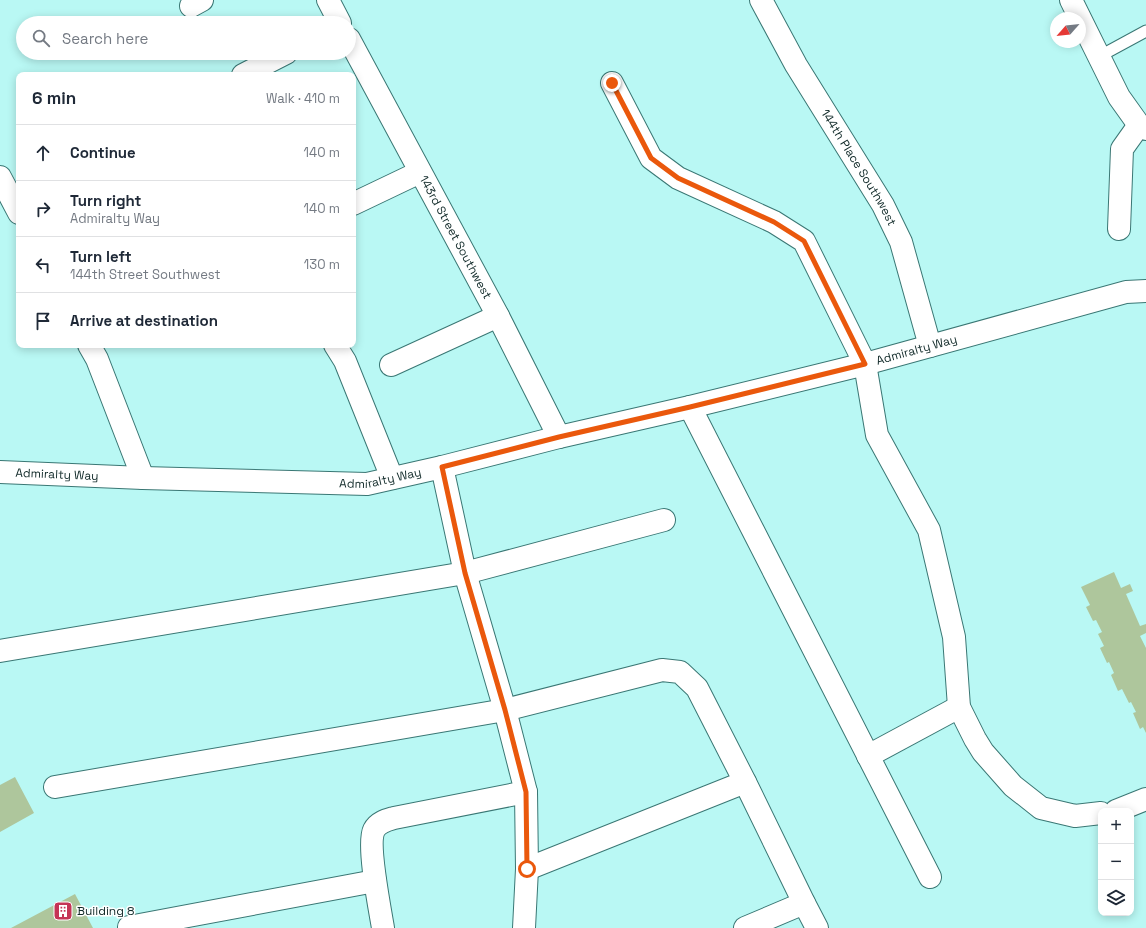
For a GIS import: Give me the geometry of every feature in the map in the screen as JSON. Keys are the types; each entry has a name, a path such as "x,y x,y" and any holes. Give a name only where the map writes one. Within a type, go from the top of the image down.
{"street":[{"path":"328,0 336,16"},
{"name":"144th Place Southwest","path":"761,0 796,65 882,205 901,242 930,346"},
{"path":"1072,0 1119,97 1143,127 1122,149 1119,229"},
{"name":"143rd Street Southwest","path":"356,52 498,316 559,437"},
{"path":"249,72 272,60"},
{"path":"612,83 651,158 678,178 774,222 804,241 865,364 877,435 929,530 954,637 959,707 982,752 1013,786 1041,808 1075,816 1098,813"},
{"path":"356,203 420,172"},
{"path":"0,177 16,207"},
{"name":"Admiralty Way","path":"0,472 143,478 367,484 865,364 1126,292 1146,291"},
{"path":"391,364 498,316"},
{"path":"91,348 97,359 143,478"},
{"path":"337,348 345,361 392,478"},
{"path":"690,407 930,877"},
{"path":"442,467 465,573 505,710 526,792 527,869 524,928"},
{"path":"0,651 465,573 664,520"},
{"path":"55,787 505,710 662,670 680,672 697,688 746,782 817,928"},
{"path":"868,756 959,707"},
{"path":"527,869 746,782"},
{"path":"383,928 375,881 371,838 374,830 379,824 394,818 526,792"},
{"path":"1124,808 1146,799"},
{"path":"129,927 375,881"},
{"path":"745,928 804,903"}],"lane":[{"path":"1100,56 1146,30"}],"building":[{"path":"1114,572 1121,588 1130,584 1133,591 1126,594 1140,626 1146,624 1146,633 1140,636 1146,648 1146,733 1143,727 1140,729 1133,713 1136,712 1131,702 1129,703 1122,689 1118,691 1111,675 1114,673 1109,662 1107,663 1100,648 1104,646 1098,634 1102,632 1096,620 1093,621 1086,607 1090,605 1081,587"},
{"path":"15,777 34,813 0,832 0,785"},
{"name":"Building 8","path":"75,894 93,928 11,928"}],"place":[{"name":"Building 8","path":"63,911"}],"route":[{"path":"527,869 526,792 505,710 465,573 442,467 559,437 690,407 865,364 804,241 774,222 678,178 651,158 612,83"}]}
